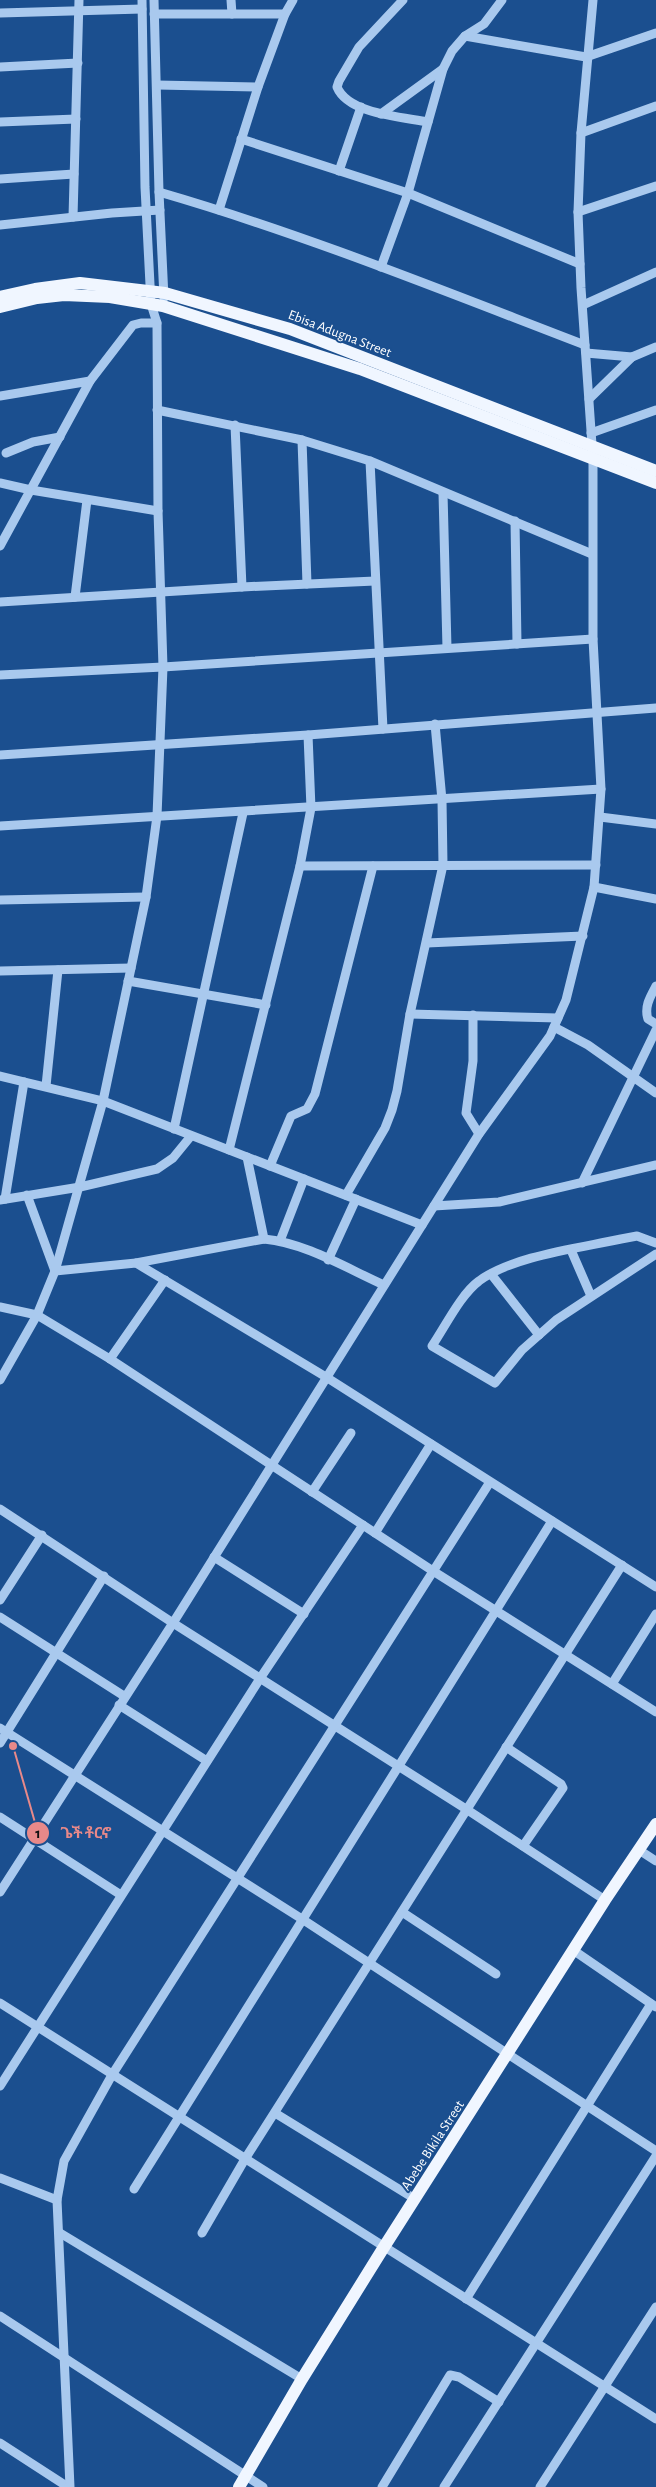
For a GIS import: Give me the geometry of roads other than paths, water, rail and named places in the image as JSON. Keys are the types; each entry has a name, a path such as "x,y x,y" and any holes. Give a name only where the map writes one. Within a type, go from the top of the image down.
{"main road":[{"name":"Ebisa Adugna Street","path":"0,297 35,289 80,283 157,305 360,369 656,483"},
{"name":"Ebisa Adugna Street","path":"0,308 37,298 64,295 110,297 290,329 592,439 656,471"},
{"name":"Abebe Bikila Street","path":"239,2487 302,2379 384,2247 605,1900 656,1824"}],"street":[{"path":"73,217 79,0"},
{"path":"0,1380 37,1315 55,1272 80,1187 103,1101 146,897 157,816 163,667 157,410 157,305 160,210 154,0"},
{"path":"232,0 232,14"},
{"path":"220,210 258,87 285,14 293,0"},
{"path":"403,0 360,47 339,81 338,87 345,100 361,108 381,114 428,122"},
{"path":"381,267 408,193 443,69 452,51 465,36 484,24 502,0"},
{"path":"0,1892 124,1696 173,1624 479,1134 545,1044 566,1000 594,887 601,789 593,639 593,459 578,212 586,57 593,0"},
{"path":"0,13 80,11 142,5 146,211 157,305 141,322 133,325 90,381 0,546"},
{"path":"154,14 285,14"},
{"path":"465,36 586,57 656,33"},
{"path":"0,67 78,63"},
{"path":"381,114 443,69"},
{"path":"157,85 258,87"},
{"path":"581,133 656,106"},
{"path":"339,171 361,108"},
{"path":"0,122 76,119"},
{"path":"241,139 408,193 580,264"},
{"path":"0,179 74,174"},
{"path":"578,212 656,186"},
{"path":"159,192 220,210 381,267 586,349 632,357"},
{"path":"0,225 160,210"},
{"path":"583,305 656,272"},
{"path":"589,400 632,357 656,348"},
{"path":"0,396 90,381"},
{"path":"157,410 302,440 370,461 592,554"},
{"path":"592,439 656,410"},
{"path":"235,425 242,586"},
{"path":"6,453 34,442 60,437"},
{"path":"302,440 307,584"},
{"path":"370,461 383,729"},
{"path":"0,483 87,500 158,511"},
{"path":"443,493 447,648"},
{"path":"75,597 87,500"},
{"path":"515,521 518,644"},
{"path":"0,602 242,586 375,581"},
{"path":"0,675 163,667 593,639"},
{"path":"0,755 308,735 656,708"},
{"path":"346,1195 385,1128 392,1110 410,1014 443,865 442,800 435,724"},
{"path":"229,1150 300,866 311,808 308,735"},
{"path":"0,826 157,816 243,813 601,789"},
{"path":"174,1129 243,813"},
{"path":"600,817 656,824"},
{"path":"300,866 596,865"},
{"path":"270,1166 291,1116 307,1109 315,1094 373,866"},
{"path":"594,887 656,899"},
{"path":"0,900 146,897"},
{"path":"427,943 583,936"},
{"path":"0,971 131,968"},
{"path":"46,1086 58,970"},
{"path":"128,981 266,1005"},
{"path":"656,986 649,999 646,1012 648,1019 656,1024"},
{"path":"410,1014 556,1022 656,1093"},
{"path":"473,1016 473,1061 466,1113 479,1134"},
{"path":"582,1183 656,1030"},
{"path":"0,1076 103,1101 422,1225"},
{"path":"24,1082 3,1199 80,1187 157,1169 173,1158 191,1136"},
{"path":"247,1157 264,1239"},
{"path":"434,1206 499,1202 656,1165"},
{"path":"280,1241 304,1179"},
{"path":"27,1195 55,1272"},
{"path":"328,1260 356,1199"},
{"path":"656,1243 638,1236 516,1263 491,1274 479,1280 469,1290 432,1346 495,1383 522,1350 539,1335 591,1296 656,1254"},
{"path":"55,1272 136,1262 264,1239 280,1241 384,1285"},
{"path":"571,1250 591,1296"},
{"path":"136,1262 326,1377 656,1587"},
{"path":"491,1274 539,1335"},
{"path":"110,1359 165,1280"},
{"path":"0,1307 37,1315 110,1359 433,1571 656,1712"},
{"path":"312,1492 352,1434"},
{"path":"375,1533 430,1444"},
{"path":"69,2487 58,2200 64,2161 112,2075 490,1482"},
{"path":"0,1509 104,1576 173,1624 261,1677 399,1765 605,1900"},
{"path":"134,2188 552,1521"},
{"path":"0,2086 207,1760 363,1525"},
{"path":"0,1600 42,1536"},
{"path":"214,1557 304,1614"},
{"path":"202,2233 245,2159 622,1565"},
{"path":"0,1744 4,1730 56,1653 104,1576"},
{"path":"612,1684 656,1614"},
{"path":"0,1617 124,1696"},
{"path":"119,1705 207,1760"},
{"path":"4,1730 302,1919 656,2151"},
{"path":"506,1747 561,1784 563,1788 523,1846"},
{"path":"0,1817 121,1895"},
{"path":"639,1850 656,1861"},
{"path":"402,1912 496,1974"},
{"path":"466,2299 586,2105 654,2005 573,1950"},
{"path":"0,2004 656,2419"},
{"path":"274,2113 415,2199"},
{"path":"444,2487 656,2156"},
{"path":"0,2178 58,2200"},
{"path":"60,2233 302,2379"},
{"path":"540,2487 656,2307"},
{"path":"0,2316 263,2487"},
{"path":"382,2487 450,2375 459,2376 499,2402"},
{"path":"0,2443 69,2487"}],"place":[{"name":"ጌች ቶርኖ","path":"13,1746"}]}
